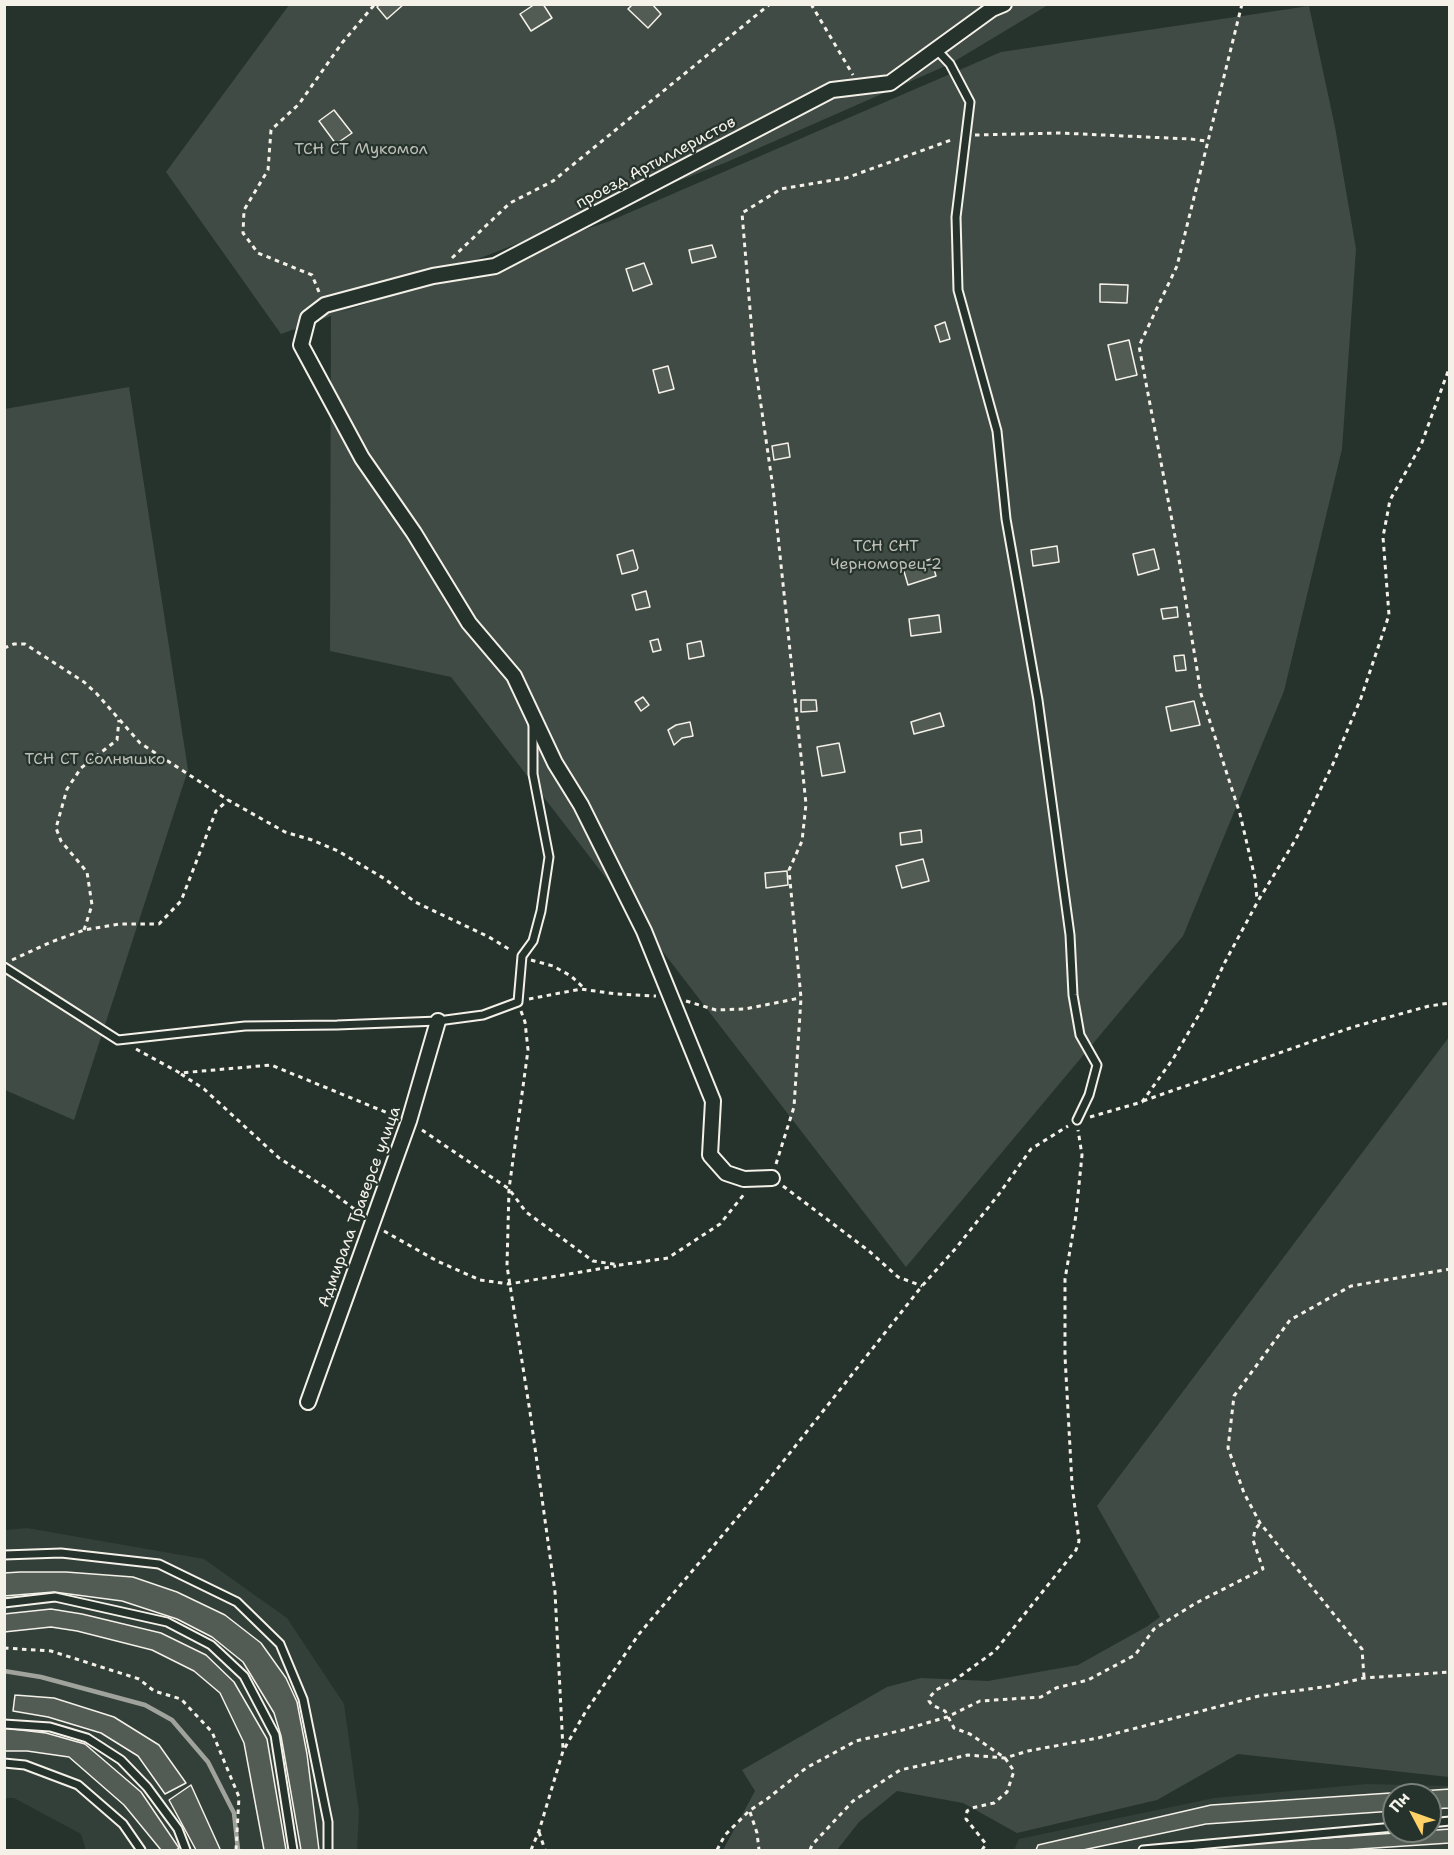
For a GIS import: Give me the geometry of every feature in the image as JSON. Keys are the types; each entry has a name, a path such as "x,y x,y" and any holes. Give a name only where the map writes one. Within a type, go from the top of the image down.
{"street":[{"name":"проезд Артиллеристов","path":"534,716 514,676 469,623 414,533 362,458 301,345 308,318 325,304 433,276 495,266 832,90 890,83 992,9 1004,4"},
{"path":"534,716 555,763 580,805 644,931 713,1101 710,1155 726,1173 744,1179 772,1178"},
{"name":"Адмирала Траверсе улица","path":"308,1402 409,1121 438,1021"}],"lane":[{"path":"936,49 950,64 970,102 956,217 958,290 997,431 1006,519 1041,724 1070,935 1073,995 1080,1035 1097,1065 1089,1095 1077,1120"},
{"path":"4,965 118,1040 245,1026 337,1026 438,1021 483,1015 518,1002 522,957 533,941 541,911 549,857 533,774 534,716"},
{"path":"4,1555 61,1553 159,1564 237,1602 280,1644 303,1699 328,1822 328,1851"},
{"path":"4,1603 55,1597 167,1622 210,1645 244,1676 275,1735 293,1851"},
{"path":"4,1724 50,1727 87,1738 121,1760 147,1787 178,1829 186,1851"},
{"path":"4,1763 25,1765 78,1785 123,1824 141,1851"},
{"path":"1143,1851 1382,1828"}],"path":[{"path":"325,304 312,275 258,253 243,233 244,210 268,170 271,130 299,104 342,43 375,4"},
{"path":"433,276 510,203 553,181 770,4"},
{"path":"811,4 861,86"},
{"path":"1242,4 1177,266 1139,346 1178,547 1201,694 1240,814 1258,901"},
{"path":"922,1286 898,1277 869,1251 772,1178 794,1107 801,998 789,870 802,841 806,804 773,488 754,357 742,213 781,189 846,178 965,136 1060,133 1207,141"},
{"path":"1142,1102 1173,1059 1204,1006 1258,901 1296,839 1333,764 1361,699 1389,615 1383,537 1390,500 1421,445 1449,366"},
{"path":"4,648 14,644 25,644 84,682 140,743 228,800 285,832 338,851 385,879 415,902 489,937 522,957 553,966 571,976 586,990"},
{"path":"84,930 92,905 87,872 61,841 56,828 57,822 67,789 81,768 117,740 119,720"},
{"path":"4,965 51,942 84,930 120,924 159,924 181,902 216,811 228,800"},
{"path":"563,1751 555,1592 507,1266 509,1189 528,1050 525,1022 518,1002 566,991 586,990 670,998 716,1010 745,1009 801,998"},
{"path":"531,1851 539,1832 563,1751 586,1711 639,1634 759,1492 922,1286 999,1194 1031,1149 1077,1120 1142,1102 1353,1027 1429,1006 1449,1003"},
{"path":"118,1040 180,1073 271,1065 409,1121 509,1189 526,1212 593,1262 620,1265 668,1258 720,1224 749,1189"},
{"path":"982,1851 986,1844 966,1819 967,1811 994,1803 1007,1792 1014,1771 1005,1758 970,1734 954,1728 945,1711 932,1705 929,1698 936,1690 952,1682 995,1651 1077,1550 1079,1541 1072,1484 1065,1356 1065,1279 1076,1215 1082,1155 1077,1120"},
{"path":"1364,1678 1362,1649 1260,1523 1244,1493 1227,1448 1234,1396 1290,1320 1350,1286 1449,1269"},
{"path":"717,1851 725,1835 749,1811 806,1768 856,1741 948,1717 980,1701 1041,1697 1056,1688 1088,1680 1135,1655 1154,1629 1263,1569 1253,1540 1255,1530 1260,1523"},
{"path":"4,1648 51,1651 139,1679 154,1691 181,1699 212,1732 239,1797 236,1851"},
{"path":"810,1851 812,1845 853,1801 900,1770 968,1755 1005,1758 1028,1751 1098,1738 1259,1696 1330,1686 1364,1678 1449,1672"},
{"path":"749,1811 758,1833 759,1851"},
{"path":"539,1832 545,1851"}],"shaded area":[{"path":"27,1528 204,1559 287,1618 344,1704 359,1812 357,1850 86,1850 81,1834 14,1798 5,1798 5,1530"},
{"path":"1367,1784 1382,1784 1382,1843 1442,1843 1442,1786 1449,1786 1449,1850 1014,1850 1019,1839 1214,1798"}],"green space":[{"name":"ТСН СНТ Черноморец-2","path":"289,5 1048,5 950,64 727,162 339,313 610,221 1001,52 1309,6 1335,127 1356,249 1342,449 1284,691 1183,936 906,1267 451,677 330,651 331,316 281,334 166,172"},
{"name":"ТСН СТ Солнышко","path":"129,387 188,770 74,1120 5,1090 5,409"},
{"path":"1449,1037 1449,1777 1238,1754 1157,1800 1017,1833 963,1803 897,1791 859,1822 837,1850 723,1850 755,1791 742,1770 887,1687 921,1678 988,1681 1078,1665 1160,1617 1097,1506"}],"building":[{"path":"380,4 404,4 387,19 377,7"},
{"path":"535,4 543,4 552,18 531,31 520,14"},
{"path":"633,4 652,4 661,14 648,28 628,9"},
{"path":"334,110 352,133 336,144 319,121"},
{"path":"712,245 716,257 692,263 689,250"},
{"path":"644,263 652,284 633,291 626,269"},
{"path":"1100,284 1128,285 1127,303 1100,302"},
{"path":"945,322 950,339 940,342 935,326"},
{"path":"1129,340 1137,375 1116,380 1108,345"},
{"path":"668,366 674,389 659,393 653,370"},
{"path":"788,443 790,457 774,460 772,446"},
{"path":"1057,546 1059,562 1033,566 1031,550"},
{"path":"1154,549 1159,569 1138,575 1133,554"},
{"path":"633,550 638,568 622,574 617,555"},
{"path":"931,559 936,576 908,585 903,568"},
{"path":"646,591 650,607 636,610 632,595"},
{"path":"1177,607 1178,617 1163,619 1161,609"},
{"path":"939,615 941,632 911,636 909,619"},
{"path":"658,639 661,650 653,652 650,641"},
{"path":"701,641 704,656 689,659 687,644"},
{"path":"1184,655 1186,670 1176,671 1174,656"},
{"path":"643,697 649,705 641,711 635,702"},
{"path":"801,700 816,700 817,711 801,712"},
{"path":"1194,701 1200,725 1171,731 1166,707"},
{"path":"940,713 944,726 914,734 911,722"},
{"path":"690,722 693,736 682,738 674,745 668,730 676,725"},
{"path":"839,743 845,772 822,776 817,747"},
{"path":"921,830 922,842 901,845 900,833"},
{"path":"923,859 929,881 902,888 896,866"},
{"path":"787,871 788,885 766,888 765,873"},
{"path":"66,1572 133,1577 177,1592 225,1615 261,1643 286,1678 297,1702 307,1754 319,1850 301,1850 281,1736 274,1713 243,1662 212,1637 177,1619 122,1601 54,1592 4,1596 4,1573"},
{"path":"51,1609 161,1633 206,1655 234,1682 267,1739 286,1850 264,1850 244,1743 220,1693 194,1671 152,1650 77,1631 51,1627 4,1632 4,1614"},
{"path":"15,1695 54,1698 114,1717 159,1745 186,1783 165,1794 138,1756 101,1733 48,1717 13,1711"},
{"path":"4,1728 46,1733 85,1744 141,1792 179,1848 161,1850 124,1805 69,1757 27,1751 4,1751"},
{"path":"191,1785 220,1850 196,1850 169,1800"},
{"path":"1450,1789 1450,1808 1442,1808 1442,1790"},
{"path":"1382,1794 1382,1812 1206,1824 1083,1850 1036,1850 1038,1845 1211,1805"},
{"path":"1450,1829 1450,1843 1345,1850 1176,1850 1382,1834 1382,1843 1442,1843 1442,1830"}],"waterway":[{"path":"4,1671 41,1677 145,1705 172,1720 208,1762 234,1813 238,1850"}],"park label":[{"name":"ТСН СТ Мукомол","path":"361,150"}]}
